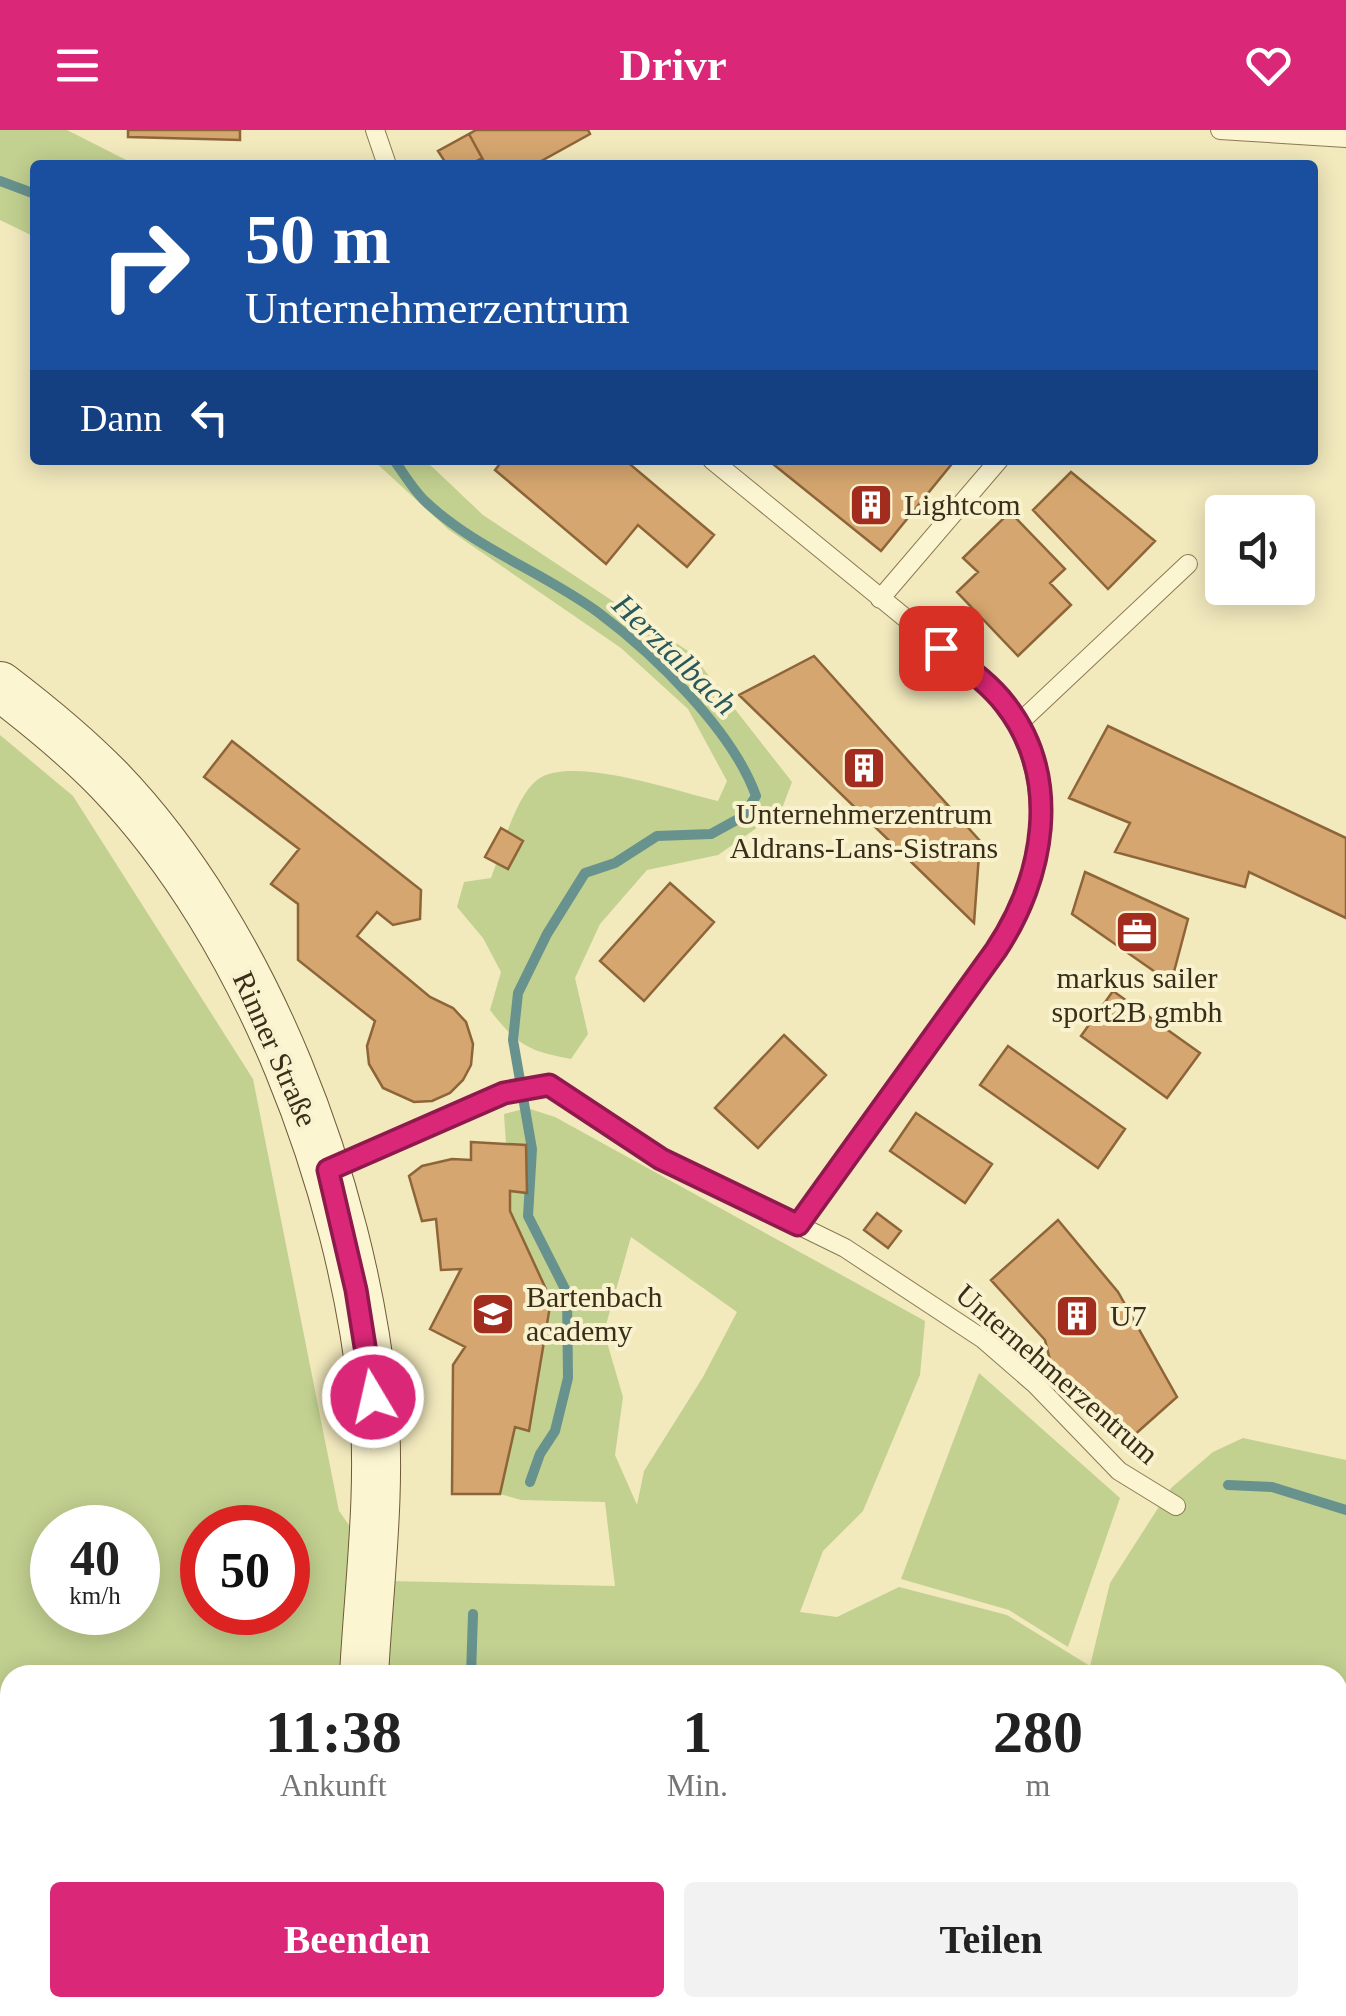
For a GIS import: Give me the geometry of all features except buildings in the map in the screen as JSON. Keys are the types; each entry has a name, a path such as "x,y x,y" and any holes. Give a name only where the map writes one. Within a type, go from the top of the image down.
{"main road":[{"name":"Rinner Straße","path":"0,686 110,781 189,882 278,1044 328,1170 356,1290 373,1397 375,1469 365,1665"}],"lane":[{"path":"374,130 384,160"},
{"path":"1220,130 1346,138"},
{"path":"718,465 991,688 1018,724 1034,767 1040,812 1037,862 1026,900 996,950 798,1225"},
{"path":"880,599 996,465"},
{"path":"1018,724 1188,564"},
{"name":"Unternehmerzentrum","path":"328,1170 504,1093 536,1085 553,1087 690,1175 845,1248 983,1339 1036,1386 1119,1471 1176,1506"}],"green space":[{"path":"0,130 67,130 126,160 30,160 30,235 0,220"},
{"path":"378,465 430,465 483,515 691,653 792,782 781,811 718,855 647,870 600,924 575,978 588,1034 571,1059 524,1045 490,1010 501,972 483,938 457,907 464,882 491,878 522,799 537,780 553,773 574,771 625,777 718,801 727,781 688,709 621,648 449,530"},
{"path":"0,735 73,796 253,1079 339,1511 389,1581 615,1586 605,1502 521,1500 500,1494 515,1427 529,1430 551,1300 510,1211 510,1191 527,1193 526,1146 506,1144 504,1114 527,1108 555,1117 925,1321 920,1375 863,1511 823,1551 800,1612 837,1617 899,1587 1007,1615 1088,1665 0,1665","holes":["631,1237 737,1312 703,1377 644,1471 637,1505 615,1455 623,1397 604,1332"]},
{"path":"979,1373 1120,1498 1068,1647 1009,1610 901,1579"},
{"path":"1243,1438 1346,1460 1346,1665 1090,1665 1110,1583 1171,1488 1213,1452"}],"waterway":[{"name":"Herztalbach","path":"0,181 30,192"},
{"name":"Herztalbach","path":"397,465 422,498 446,519 578,599 644,650 711,721 730,746 756,796 742,817 711,834 657,836 615,863 585,873 547,934 518,993 513,1040 532,1149 528,1216 567,1293 568,1378 555,1431 540,1454 530,1482"},
{"path":"1228,1485 1272,1487 1346,1510"},
{"name":"Herztalbach","path":"471,1665 473,1614"}],"place":[{"name":"Lightcom","path":"871,505"},
{"name":"Unternehmerzentrum Aldrans-Lans-Sistrans","path":"864,768"},
{"name":"markus sailer sport2B gmbh","path":"1137,932"},
{"name":"Bartenbach academy","path":"493,1314"},
{"name":"U7","path":"1077,1316"}],"route":[{"path":"373,1397 356,1290 328,1170 504,1093 549,1085 661,1159 798,1225 854,1142 996,950 1026,900 1034,878 1040,812 1038,787 1018,724 991,688 941,648"}]}
